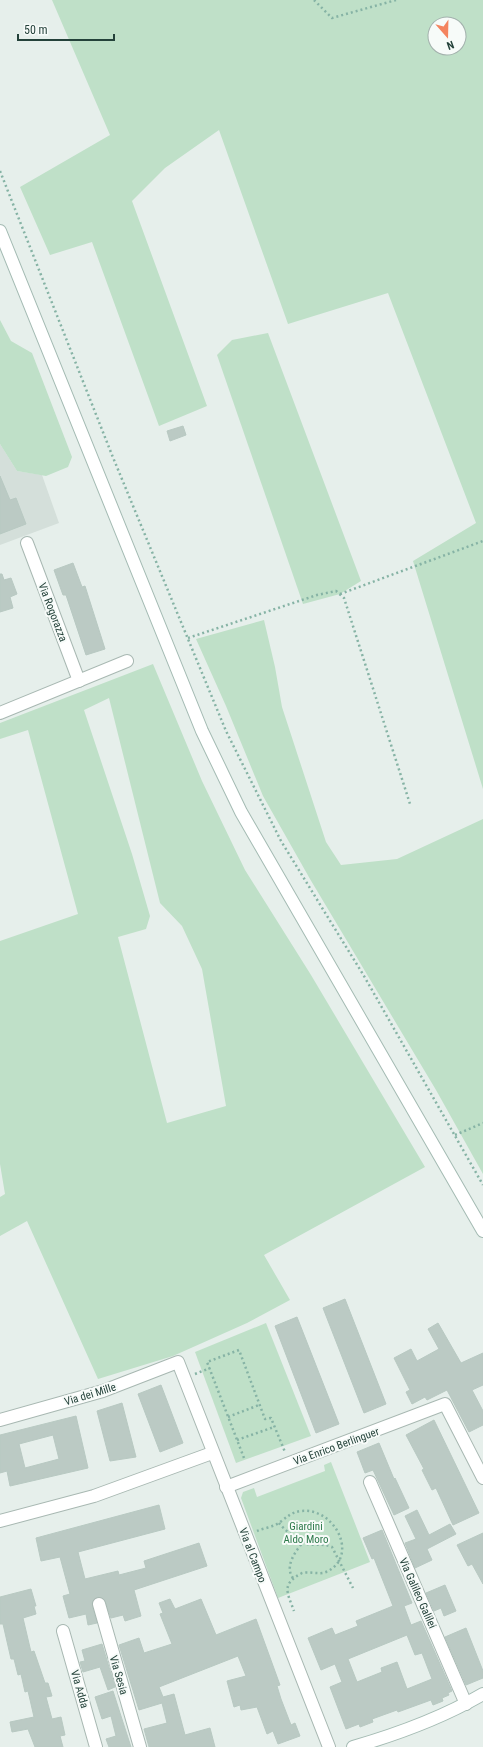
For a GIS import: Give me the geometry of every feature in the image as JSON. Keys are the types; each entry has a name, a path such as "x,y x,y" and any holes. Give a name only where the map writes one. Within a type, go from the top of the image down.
{"street":[{"path":"0,231 199,724 241,812 483,1231"},
{"name":"Via Rogorazza","path":"26,543 79,681"},
{"path":"0,713 127,661"},
{"name":"Via dei Mille","path":"0,1420 103,1391 178,1362"},
{"name":"Via al Campo","path":"178,1362 212,1453 329,1747"},
{"name":"Via Enrico Berlinguer","path":"226,1487 445,1404 483,1478"},
{"path":"0,1521 94,1496 212,1453"},
{"name":"Via Galileo Galilei","path":"370,1482 466,1704"},
{"name":"Via Sesia","path":"99,1604 140,1747"},
{"name":"Via Adda","path":"63,1631 96,1747"},
{"path":"353,1747 386,1738 433,1719 466,1704 483,1694"}],"path":[{"path":"314,0 332,18 396,0"},
{"path":"0,171 112,455 226,731 281,841 364,976 483,1185"},
{"path":"340,594 483,541"},
{"path":"188,638 329,591 336,591 344,598 410,804"},
{"path":"454,1135 483,1123"},
{"path":"244,1458 207,1362 238,1350 265,1420 271,1418 289,1464"},
{"path":"228,1417 259,1405"},
{"path":"237,1441 274,1427"},
{"path":"245,1535 279,1523 289,1515 301,1511 315,1512 323,1516 337,1530 342,1540 343,1547 339,1558 330,1570 325,1573 302,1573 293,1578 289,1583 286,1590 294,1611"},
{"path":"279,1523 283,1529 303,1542 308,1544 324,1544 332,1547 339,1558 353,1588"},
{"path":"293,1578 291,1575 290,1563 295,1552 303,1542"}],"shaded area":[{"path":"0,444 17,471 42,475 59,523 0,545"}],"green space":[{"path":"52,0 483,0 483,789 413,561 476,523 388,293 288,324 219,130 165,168 132,201 207,406 159,426 92,242 50,255 20,187 110,135"},
{"path":"0,320 11,341 32,353 72,457 68,467 46,476 17,471 0,444"},
{"path":"268,333 361,581 340,594 303,604 217,355 232,340"},
{"path":"264,620 275,667 282,707 326,842 341,865 397,859 483,819 483,1174 436,1090 310,879 263,796 226,706 196,639"},
{"path":"153,664 202,781 245,870 311,975 425,1167 264,1255 290,1300 247,1323 173,1356 98,1379 27,1221 0,1236 0,1197 5,1194 0,1164 0,941 78,914 28,730 0,739 0,723","holes":["109,698 160,903 182,926 202,969 226,1106 167,1123 118,937 146,929 150,916 132,854 84,710"]},
{"path":"266,1323 311,1436 236,1463 195,1352"},
{"name":"Giardini Aldo Moro","path":"331,1462 370,1562 278,1598 241,1498 243,1492 254,1488 257,1497 325,1471 324,1465"}],"building":[{"path":"183,426 186,435 170,441 167,431"},
{"path":"0,476 10,500 16,498 26,524 0,534"},
{"path":"73,563 82,587 85,586 105,649 86,655 66,595 63,595 54,570"},
{"path":"0,574 2,574 4,580 11,578 17,594 10,597 13,608 0,612"},
{"path":"345,1299 386,1404 364,1413 323,1308"},
{"path":"297,1317 339,1424 316,1433 275,1326"},
{"path":"438,1323 461,1363 483,1353 483,1385 472,1390 483,1411 483,1425 469,1432 447,1390 427,1400 425,1397 412,1404 406,1392 410,1390 394,1358 411,1349 417,1361 439,1349 428,1329"},
{"path":"161,1385 183,1443 160,1452 138,1394"},
{"path":"122,1403 136,1457 110,1461 97,1411"},
{"path":"76,1416 88,1468 10,1486 7,1471 0,1473 0,1435","holes":["53,1435 59,1459 25,1468 19,1444"]},
{"path":"434,1420 479,1513 453,1525 436,1488 432,1490 422,1470 424,1469 406,1435"},
{"path":"379,1443 394,1479 395,1478 409,1508 394,1515 373,1470 365,1473 357,1452"},
{"path":"159,1505 165,1529 78,1552 85,1579 118,1571 119,1575 146,1568 144,1561 199,1543 207,1566 134,1590 141,1616 125,1621 123,1615 111,1618 104,1599 97,1597 92,1603 97,1623 88,1625 86,1614 69,1618 63,1596 70,1594 60,1557 41,1561 36,1538"},
{"path":"417,1510 429,1535 450,1524 456,1534 427,1549 432,1560 415,1568 405,1543 416,1539 405,1516"},
{"path":"382,1530 412,1603 404,1606 411,1625 421,1621 452,1691 448,1693 449,1695 442,1698 443,1701 433,1705 431,1700 398,1712 397,1710 372,1719 373,1722 360,1727 359,1724 346,1729 330,1687 342,1682 335,1664 321,1670 308,1638 332,1628 335,1635 358,1626 356,1621 393,1606 374,1558 372,1559 363,1538","holes":["407,1635 415,1655 422,1653 432,1679 407,1689 397,1662 381,1668 382,1672 357,1682 348,1659"]},
{"path":"483,1533 483,1584 472,1564 468,1566 457,1545"},
{"path":"445,1585 456,1611 444,1616 441,1608 434,1611 426,1593"},
{"path":"31,1589 36,1606 34,1606 36,1614 23,1618 31,1652 34,1651 45,1683 48,1683 52,1696 46,1697 52,1719 61,1717 65,1735 60,1736 63,1747 35,1747 28,1729 12,1732 10,1722 34,1717 28,1691 25,1692 21,1674 18,1675 14,1659 11,1659 3,1624 0,1624 0,1597"},
{"path":"170,1599 175,1609 201,1599 216,1635 256,1619 280,1685 277,1686 281,1699 291,1725 295,1723 300,1736 278,1744 273,1731 267,1734 257,1707 241,1710 240,1705 234,1707 227,1681 246,1676 238,1656 159,1687 163,1697 174,1694 185,1735 210,1728 215,1747 149,1747 144,1729 167,1723 162,1703 139,1710 119,1645 139,1638 144,1653 172,1644 160,1614 163,1613 159,1603"},
{"path":"466,1628 483,1671 483,1678 466,1685 445,1637"},
{"path":"102,1644 115,1687 108,1690 100,1667 83,1672 80,1662 85,1661 82,1650"},
{"path":"113,1691 131,1747 109,1747 106,1739 116,1736 111,1716 102,1719 95,1697"}]}
